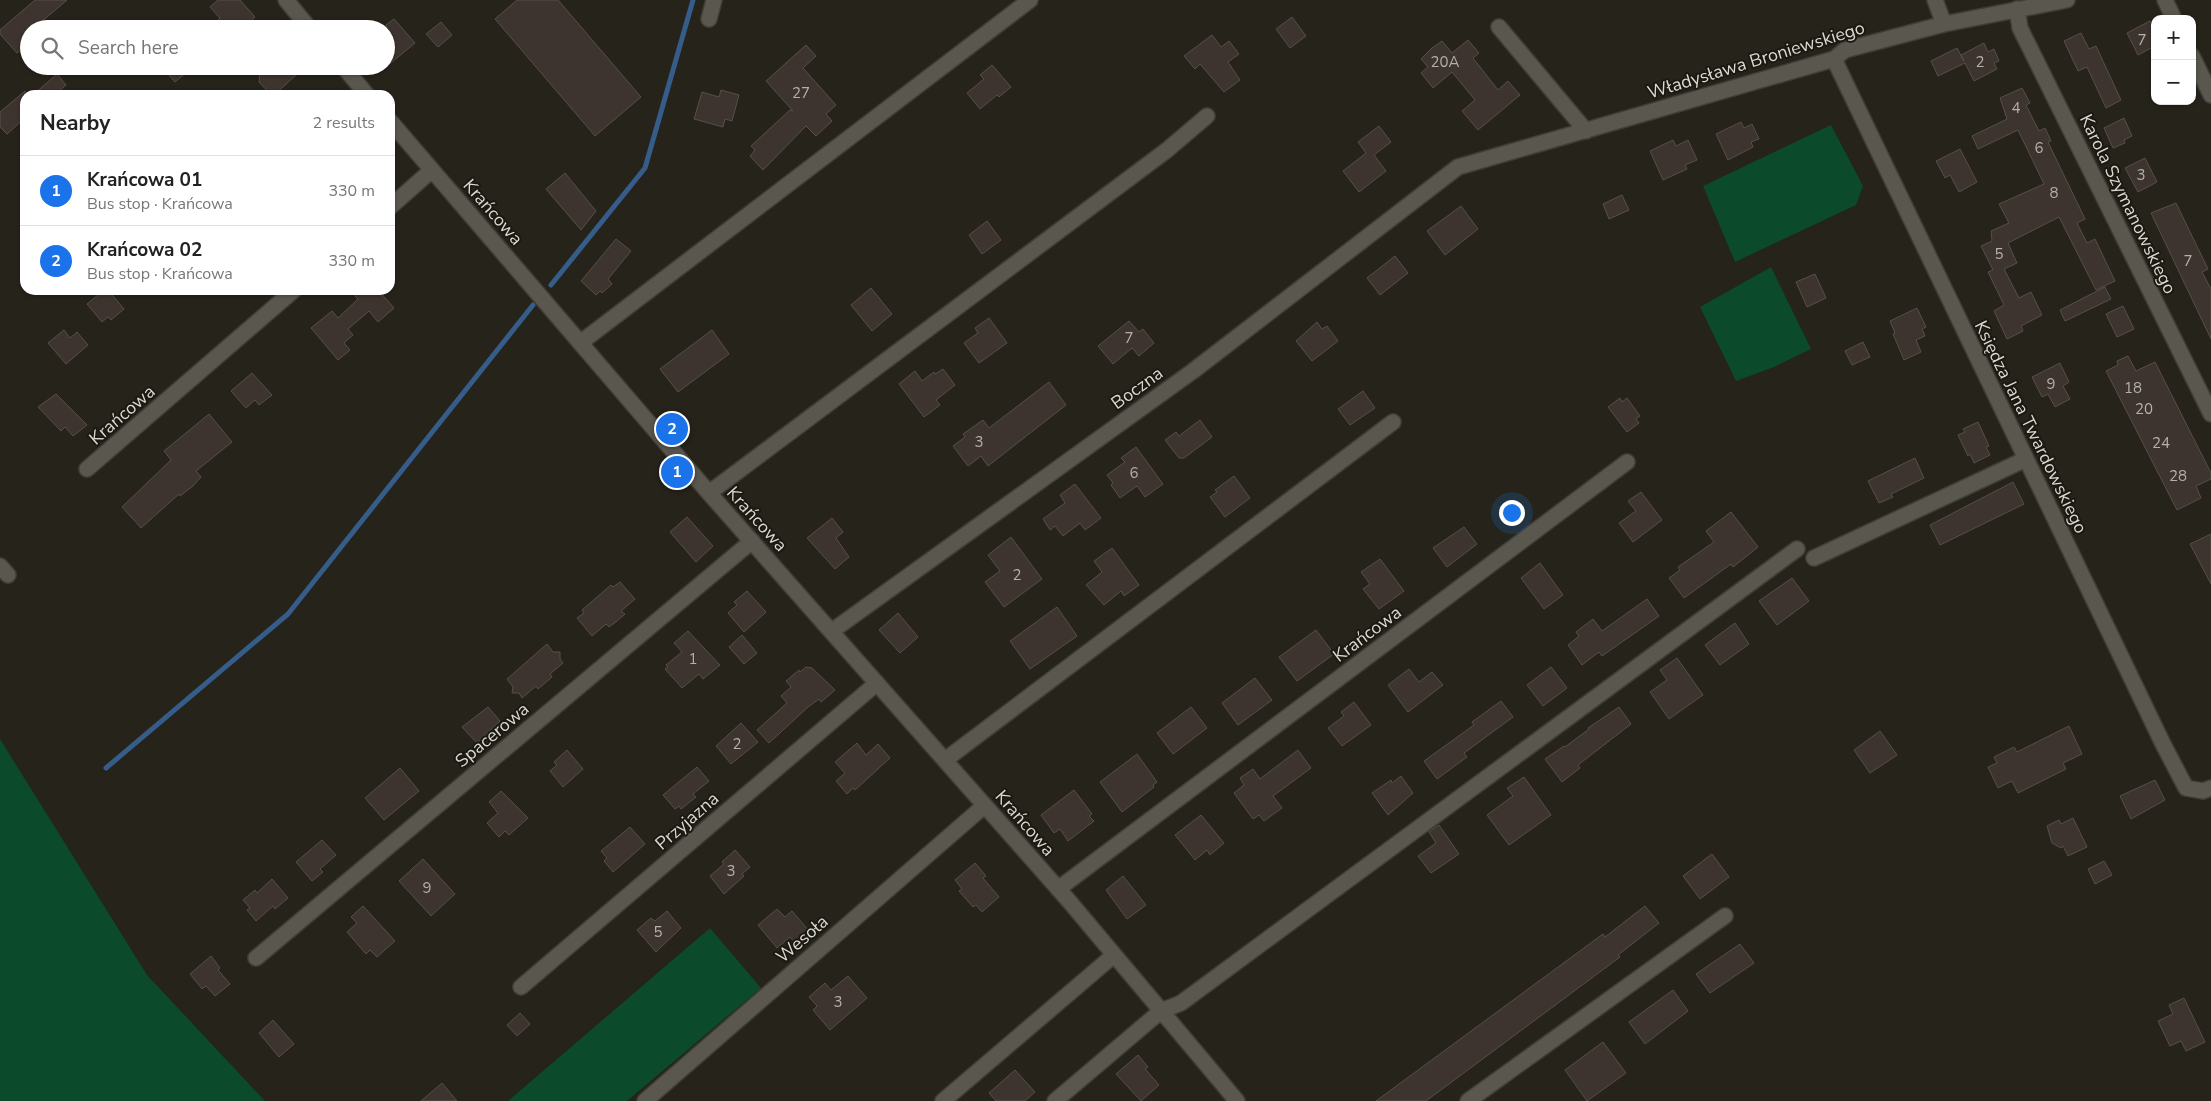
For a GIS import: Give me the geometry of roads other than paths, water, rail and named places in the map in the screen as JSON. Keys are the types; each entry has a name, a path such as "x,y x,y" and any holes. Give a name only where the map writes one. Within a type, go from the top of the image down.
{"street":[{"path":"286,0 303,20"},
{"path":"709,20 714,0"},
{"path":"580,343 1030,0"},
{"path":"1936,0 1944,24"},
{"name":"Władysława Broniewskiego","path":"1458,167 1834,59 1844,50 1944,24 2067,0"},
{"path":"2165,0 2172,15"},
{"name":"Karola Szymanowskiego","path":"2017,9 2020,28 2211,414"},
{"path":"1500,28 1586,131"},
{"name":"Księdza Jana Twardowskiego","path":"1834,59 2186,788 2203,791 2211,788"},
{"path":"2194,60 2211,94"},
{"path":"351,75 364,90"},
{"path":"709,493 1159,156 1207,116"},
{"name":"Krańcowa","path":"395,127 709,493 1058,890 1237,1101"},
{"name":"Boczna","path":"832,631 1193,371 1458,167"},
{"path":"395,203 432,170"},
{"name":"Krańcowa","path":"87,469 288,295"},
{"path":"945,760 1393,422"},
{"path":"1814,558 2026,459"},
{"name":"Krańcowa","path":"1058,890 1627,462"},
{"name":"Spacerowa","path":"256,958 752,541"},
{"path":"1055,1101 1161,1011 1181,1002 1797,549"},
{"name":"Przyjazna","path":"521,987 877,683"},
{"name":"Wesoła","path":"645,1101 984,806"},
{"path":"1468,1101 1725,916"},
{"path":"943,1101 1114,955"}],"waterway":[{"path":"551,285 645,168 693,0"},
{"path":"106,768 288,614 533,305"}],"place":[{"name":"Krańcowa 02","path":"672,429"},
{"name":"Krańcowa 01","path":"677,472"}]}
